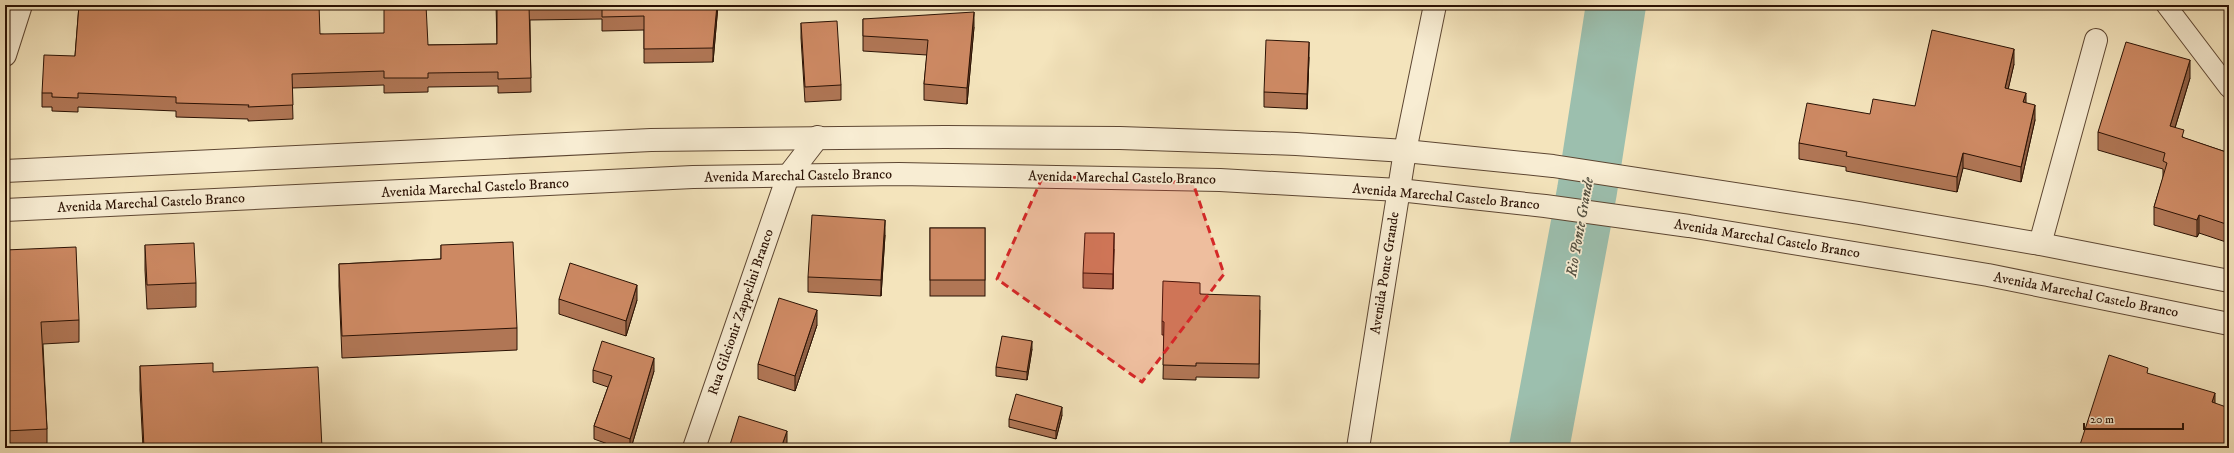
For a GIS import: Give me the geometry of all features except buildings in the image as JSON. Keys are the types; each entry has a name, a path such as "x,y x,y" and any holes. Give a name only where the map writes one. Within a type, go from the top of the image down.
{"street":[{"path":"5,56 21,5"},
{"name":"Avenida Ponte Grande","path":"1358,448 1398,190 1435,5"},
{"path":"2040,244 2096,40"},
{"path":"5,171 651,140 818,137 1120,138 1296,144 1405,151 1553,166 2040,244 2229,282"},
{"name":"Rua Gilcionir Zappelini Branco","path":"694,448 788,176 818,137"},
{"name":"Avenida Marechal Castelo Branco","path":"5,210 693,177 899,174 1220,180 1398,190 1545,206 1828,248 1988,275 2229,324"}],"lane":[{"path":"2166,5 2229,88"}],"highlighted area":[{"path":"1043,176 1193,183 1224,274 1142,382 997,279"}],"waterway":[{"name":"Rio Ponte Grande","path":"1539,448 1587,191 1616,5"}]}
